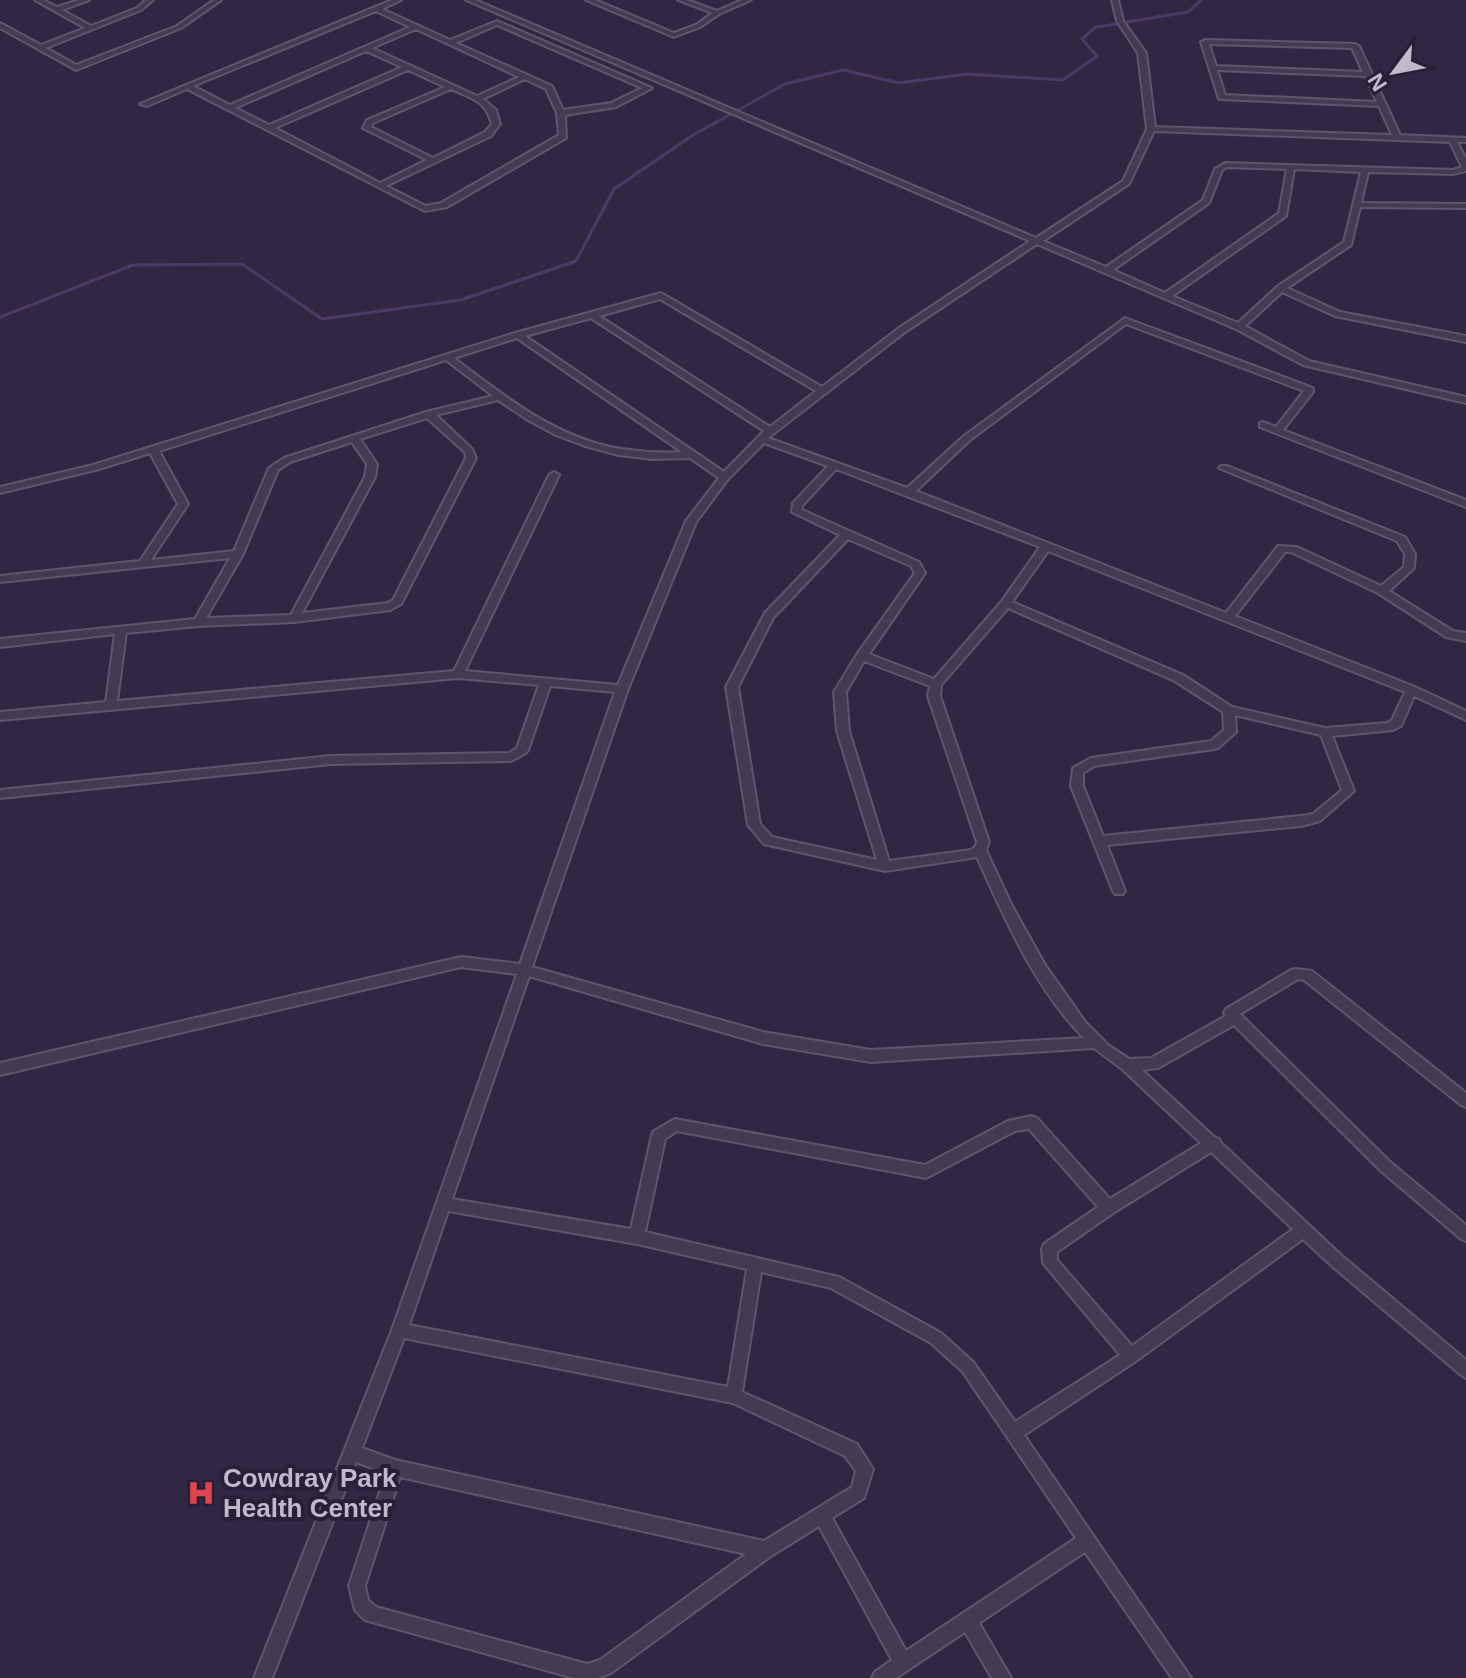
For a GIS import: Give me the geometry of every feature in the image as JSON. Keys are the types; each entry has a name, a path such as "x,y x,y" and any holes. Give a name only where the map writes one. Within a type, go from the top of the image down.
{"street":[{"path":"38,0 92,29"},
{"path":"55,10 86,0"},
{"path":"40,48 139,9 150,0"},
{"path":"0,25 76,68 179,27 218,0"},
{"path":"144,104 398,0"},
{"path":"469,0 1239,327 1306,363 1466,400"},
{"path":"589,0 674,35 748,0"},
{"path":"681,0 717,13"},
{"path":"263,1678 400,1330 622,689 691,521 725,477 766,435 902,330 1126,182 1151,129 1142,53 1120,21 1115,0"},
{"path":"187,86 420,208 444,205 557,141 565,130 549,88 377,9"},
{"path":"449,43 497,23 648,88"},
{"path":"229,108 416,27"},
{"path":"1381,104 1222,97 1205,42 1355,46 1396,136"},
{"path":"366,48 477,99 492,110 494,128 380,186"},
{"path":"269,128 406,68"},
{"path":"1213,68 1367,74"},
{"path":"477,99 524,77"},
{"path":"561,113 613,105 661,82"},
{"path":"434,161 367,128 370,122 450,87"},
{"path":"1151,129 1466,140"},
{"path":"1106,271 1206,201 1221,167 1453,172 1466,168 1452,139"},
{"path":"1166,296 1283,214 1291,167"},
{"path":"1239,327 1281,288 1348,243 1365,169"},
{"path":"1357,205 1466,206"},
{"path":"1281,288 1338,314 1466,339"},
{"path":"0,490 153,449 518,335 661,296 823,391"},
{"path":"592,315 766,435 835,465 1411,690 1466,716"},
{"path":"909,492 967,438 1125,321 1310,390 1278,430"},
{"path":"518,335 725,477"},
{"path":"449,358 499,397 572,441 623,455 689,455"},
{"path":"198,622 238,554 274,468 287,460 429,414 499,397"},
{"path":"0,643 198,622 382,610 397,602 471,458 469,451 429,414"},
{"path":"1263,425 1466,504"},
{"path":"294,618 370,477 372,464 355,439"},
{"path":"143,564 183,504 153,449"},
{"path":"835,465 797,505 797,512 915,564 920,573 840,692 843,731 885,866"},
{"path":"1224,468 1401,539 1410,554 1409,568 1382,591"},
{"path":"458,674 554,475"},
{"path":"847,534 769,616 732,687 754,825 760,834 768,841 885,866 973,854 980,850 983,842 934,696 936,684 1006,603 1046,546"},
{"path":"1227,619 1282,548 1293,549 1382,591 1450,634 1466,637"},
{"path":"0,579 238,554"},
{"path":"1006,603 1179,678 1229,710 1325,732 1389,727 1397,723 1411,690"},
{"path":"111,706 121,631"},
{"path":"862,656 936,684"},
{"path":"0,716 458,674 622,689"},
{"path":"0,794 331,760 511,757 522,750 546,682"},
{"path":"1119,891 1077,786 1077,771 1091,762 1214,745 1230,732 1229,710"},
{"path":"1099,841 1316,818 1348,791 1325,732"},
{"path":"980,850 1023,939 1094,1043 1127,1065 1304,1230 1466,1370"},
{"path":"0,1069 461,962 526,970 763,1038 871,1056 1094,1043"},
{"path":"1466,1101 1307,975 1296,974 1233,1011 1233,1019 1385,1166 1466,1234"},
{"path":"1127,1065 1153,1064 1233,1019"},
{"path":"637,1237 659,1135 675,1125 926,1172 1013,1125 1032,1122 1108,1208"},
{"path":"1131,1356 1048,1256 1049,1249 1108,1208 1214,1143"},
{"path":"443,1204 637,1237 834,1282 936,1338 968,1367 1182,1678"},
{"path":"1013,1433 1131,1356 1304,1230"},
{"path":"734,1396 755,1263"},
{"path":"395,1468 357,1586 361,1604 371,1614 587,1673 605,1667 765,1550 858,1492 865,1469 851,1450 734,1396 400,1330"},
{"path":"354,1453 395,1468 765,1550"},
{"path":"822,1516 903,1663"},
{"path":"881,1678 1087,1541"},
{"path":"968,1621 1002,1678"}],"waterway":[{"path":"1127,22 1188,12 1201,0"},
{"path":"0,317 133,265 242,264 322,319 461,300 576,261 614,189 693,135 785,84 843,70 899,83 967,74 1063,80 1097,56 1082,39 1096,27 1117,24"}],"place":[{"name":"Cowdray Park Health Center","path":"201,1493"}]}
